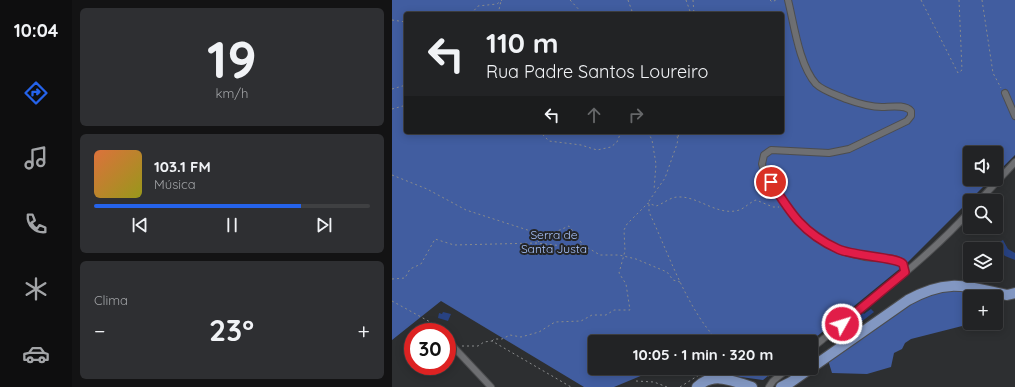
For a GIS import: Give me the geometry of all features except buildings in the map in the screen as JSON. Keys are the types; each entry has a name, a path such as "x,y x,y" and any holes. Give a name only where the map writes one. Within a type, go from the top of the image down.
{"main road":[{"path":"778,383 791,382 908,300 923,292 941,286 956,285 1007,295 1015,293"},
{"path":"697,387 703,381 720,378 752,387"}],"street":[{"path":"788,0 799,47 809,73 817,84 831,93 855,102 877,107 906,107 911,111 911,116 907,121 849,149 829,153 771,150 764,155 762,164 764,171 797,222 813,235 839,250 865,257 896,260 903,264 905,272"},
{"path":"1005,93 1015,116"},
{"path":"986,194 1015,163"},
{"path":"818,343 905,272 944,238 963,218"},
{"path":"458,351 491,387"},
{"path":"769,387 778,383"}],"path":[{"path":"473,12 478,6 497,4 502,0"},
{"path":"499,12 502,0"},
{"path":"570,0 580,12"},
{"path":"628,0 632,12"},
{"path":"686,0 690,12"},
{"path":"693,0 694,12"},
{"path":"770,0 772,2 776,0"},
{"path":"921,0 958,73 962,70 959,0"},
{"path":"982,0 993,73 1005,93"},
{"path":"392,20 404,22"},
{"path":"392,89 404,86"},
{"path":"392,109 404,107"},
{"path":"542,134 549,141 581,145 597,150 611,147 617,142 620,134"},
{"path":"649,134 652,140 656,164 654,191"},
{"path":"676,134 678,139"},
{"path":"458,351 458,346 478,346 484,342 492,341 494,338 502,339 510,335 520,338 539,332 555,322 581,321 592,315 606,315 614,310 630,310 626,284 619,273 624,256 624,230 627,224 648,203 654,191 665,178 679,134"},
{"path":"392,175 427,189 466,210 546,236"},
{"path":"648,203 656,206 663,204 671,198 680,196 725,211 734,212 744,209 756,200 774,207 786,205"},
{"path":"648,203 649,212 680,282 702,320 714,335"},
{"path":"537,243 546,236 569,226 583,245 600,255 624,256 648,263 667,272 673,280 680,282"},
{"path":"392,279 405,278 410,269 421,264 435,239 454,245 537,243 572,247 583,245"},
{"path":"392,301 432,323"},
{"path":"492,341 571,387"},
{"path":"680,387 699,375"},
{"path":"765,375 778,383"},
{"path":"636,380 646,380 668,387"},
{"path":"658,383 659,387"}],"green space":[{"name":"Serra de Santa Justa","path":"392,0 1015,0 1015,155 1003,167 1003,146 963,146 963,186 984,186 976,194 963,194 963,207 908,262 818,335 588,335 588,375 643,375 614,387 584,387 441,301 413,323 404,323 404,330 392,340"},
{"path":"966,288 966,290 963,290 963,326 911,339 905,343 902,349 894,353 891,367 867,374 832,373 828,360 910,302 939,289"},
{"name":"Serra de Santa Justa","path":"726,375 769,375 763,380"}],"route":[{"path":"771,182 797,222 813,235 839,250 865,257 896,260 903,264 905,272 842,324"}]}
